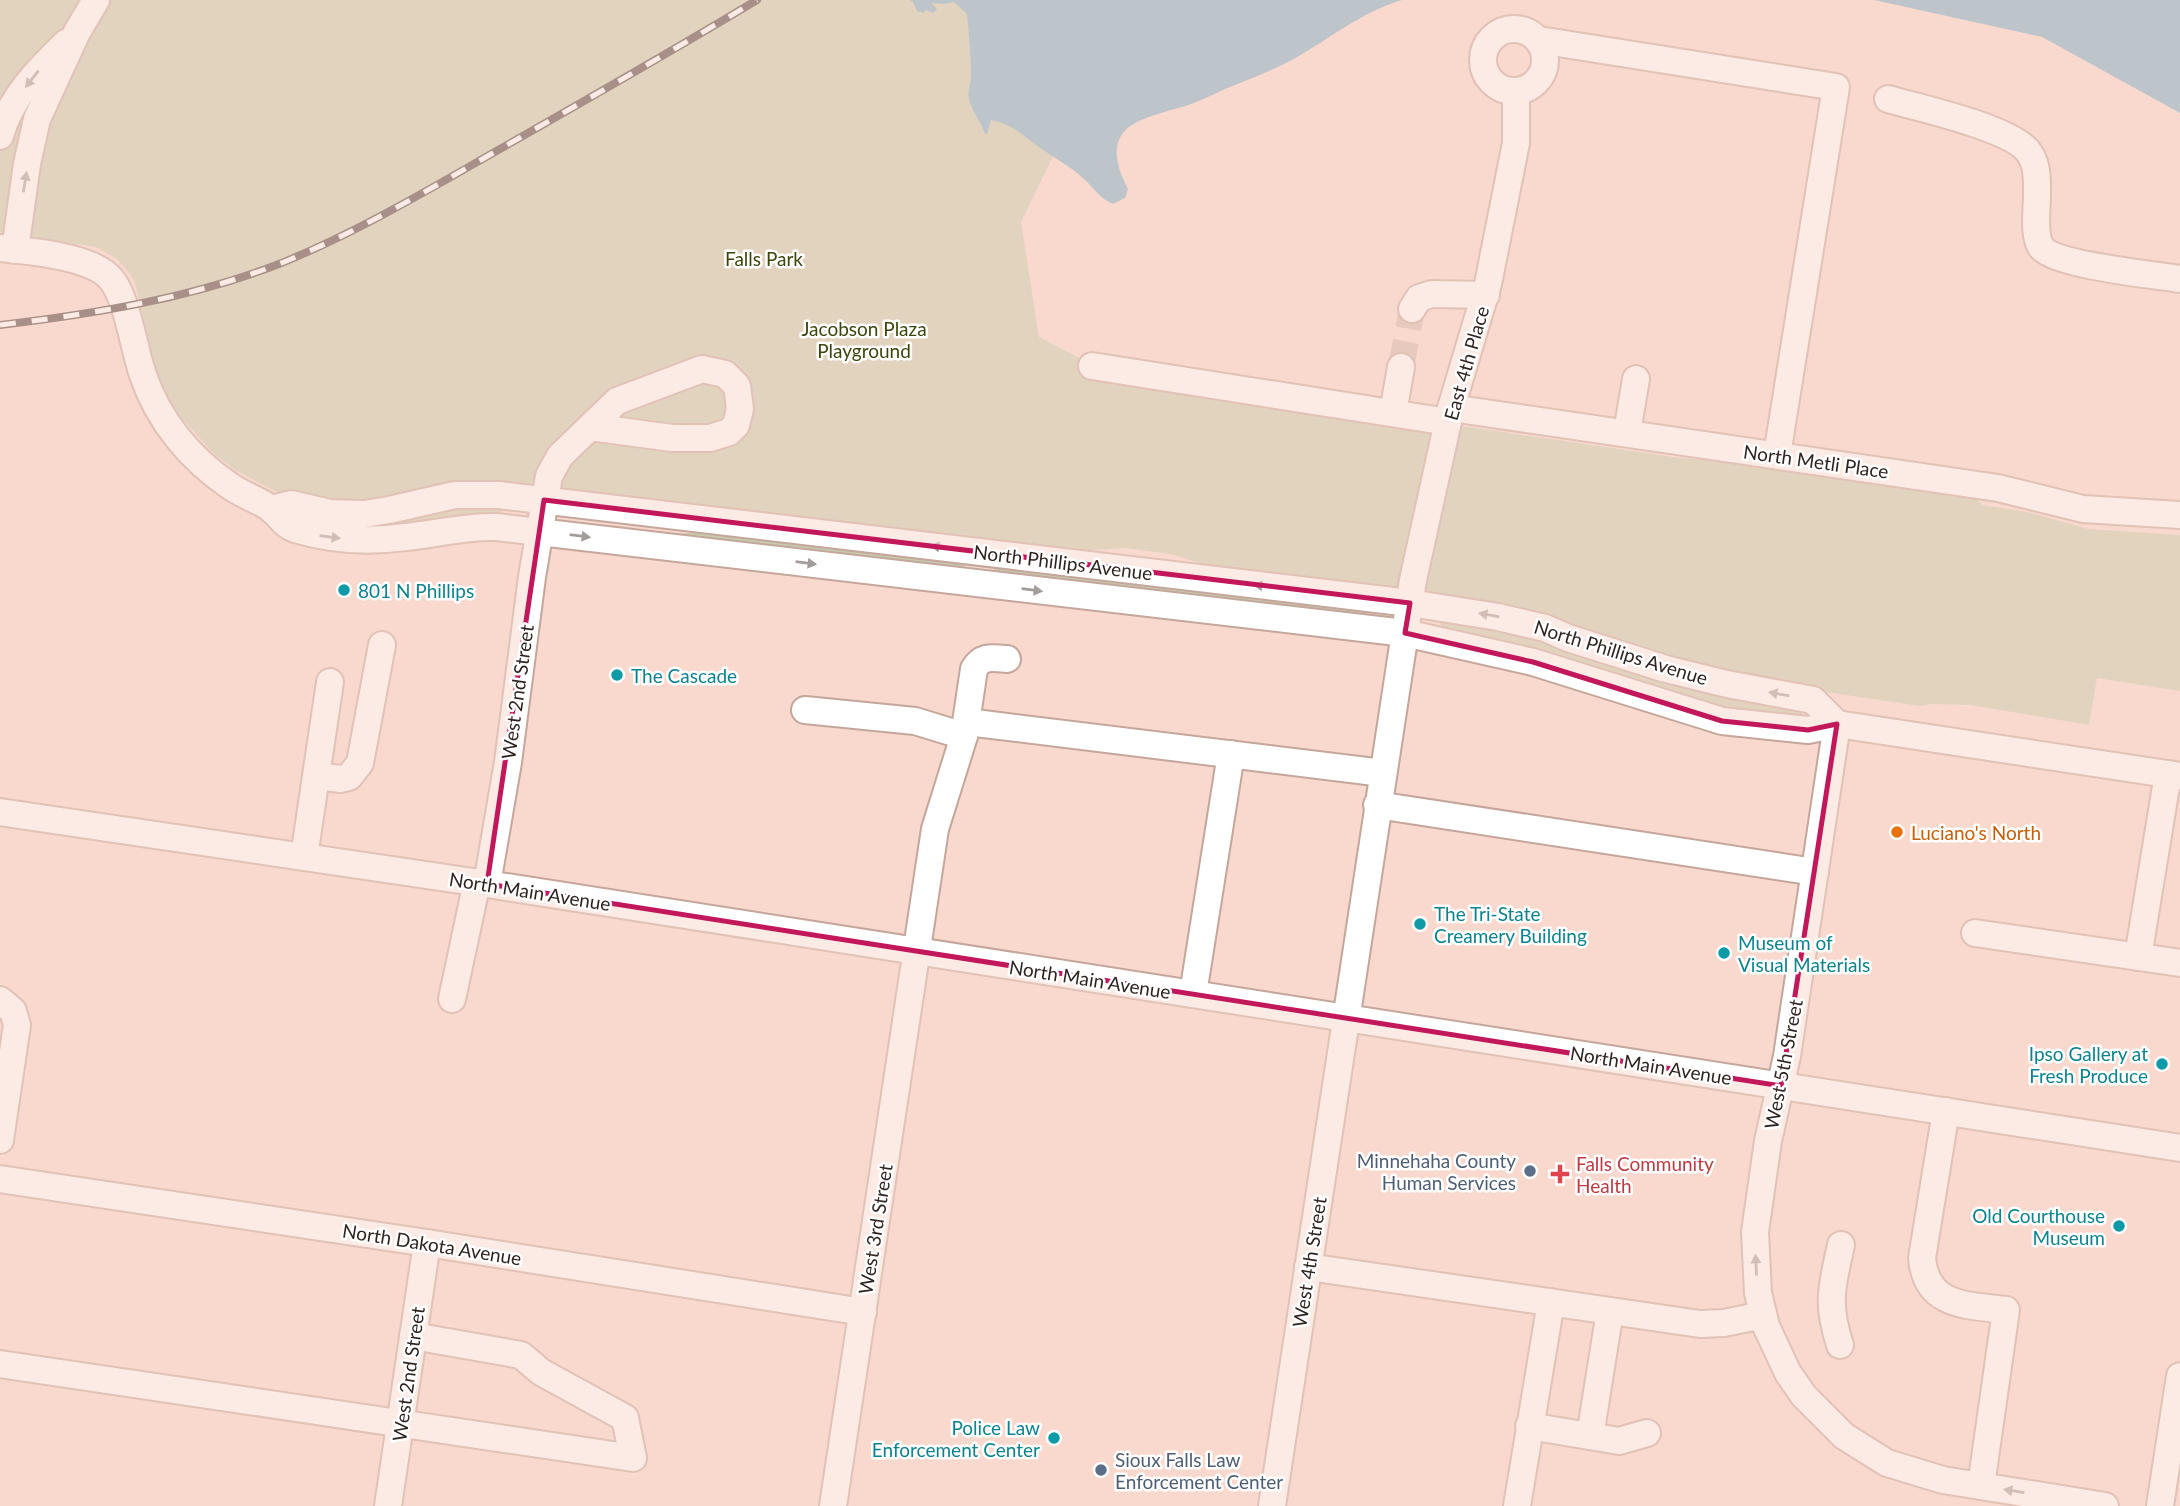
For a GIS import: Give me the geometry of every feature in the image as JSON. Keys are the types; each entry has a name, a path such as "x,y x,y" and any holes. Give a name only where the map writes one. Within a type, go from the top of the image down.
{"street":[{"path":"7,249 34,130 77,32 96,0"},
{"path":"1510,29 1521,29 1539,40 1546,59 1544,69 1533,85 1516,91 1496,86 1488,78 1483,57 1491,38 1510,29"},
{"path":"0,136 13,103 44,64 77,32"},
{"path":"1539,40 1836,87 1777,455"},
{"name":"East 4th Place","path":"1377,805 1413,580 1449,415 1486,295 1516,143 1516,91"},
{"path":"1888,99 1992,129 2026,149 2036,166 2037,236 2042,249 2054,256 2093,266 2180,279"},
{"name":"North Phillips Avenue","path":"7,249 86,264 96,267 111,279 120,293 143,375 155,405 170,428 198,461 216,476 248,498 271,509 285,525 314,534 355,540 409,537 473,526 539,531 1405,633 1533,662 1722,720 1808,730 1837,724 2174,775"},
{"path":"1412,309 1419,298 1432,294 1486,295"},
{"name":"North Metli Place","path":"1092,366 1393,413 1449,415 1627,432 1998,488 2083,509 2180,515"},
{"path":"1393,413 1401,367"},
{"name":"West 2nd Street","path":"452,999 482,883 508,762 549,476 560,456 590,427 617,401 702,369 724,374 737,386 740,409 736,425 729,432 710,438 671,439 590,427"},
{"path":"1627,432 1636,379"},
{"name":"North Phillips Avenue","path":"271,509 291,504 330,513 364,513 468,494 544,500 1410,603 1498,617 1545,628 1567,638 1666,669 1813,700 1837,724"},
{"path":"316,776 349,778 360,763 382,645"},
{"name":"West 3rd Street","path":"833,1506 935,829 965,729 974,669 978,661 988,657 1007,659"},
{"path":"304,857 330,682"},
{"path":"805,710 965,729 1231,754 1382,773"},
{"name":"West 5th Street","path":"1837,724 1781,1086 1768,1141 1755,1232 1758,1293 1763,1315 1788,1373 1804,1396 1844,1436 1862,1450 1887,1463 1923,1475 1981,1486"},
{"path":"1193,994 1231,754"},
{"path":"2138,957 2174,775"},
{"path":"1377,805 1815,872"},
{"name":"West 4th Street","path":"1272,1506 1377,805"},
{"name":"North Main Avenue","path":"0,812 482,883 2180,1148"},
{"path":"1975,933 2180,963"},
{"path":"0,1000 13,1011 18,1025 0,1140"},
{"path":"1946,1111 1922,1258 1923,1271 1939,1296 1959,1304 2006,1310 1981,1486 2105,1506"},
{"name":"North Dakota Avenue","path":"0,1179 863,1312"},
{"name":"West 2nd Street","path":"388,1506 427,1243"},
{"path":"1840,1345 1833,1325 1830,1297 1841,1245"},
{"path":"1308,1267 1700,1324 1724,1323 1763,1315"},
{"path":"1517,1506 1551,1302"},
{"path":"1590,1436 1609,1311"},
{"path":"0,1364 633,1458 625,1418 541,1372 521,1355 413,1336"},
{"path":"2160,1506 2180,1376"},
{"path":"1529,1426 1619,1441 1647,1433"}],"highlighted area":[{"path":"544,500 1410,603 1405,633 1533,662 1722,721 1808,730 1837,724 1781,1086 487,884"}],"green space":[{"name":"Falls Park","path":"0,0 1232,0 1068,126 1021,222 1039,337 1101,369 1319,405 1673,457 1801,469 1975,497 1982,505 2032,513 2088,529 2180,535 2180,691 2097,678 2089,725 1971,705 1920,706 1819,691 1225,571 1171,554 1125,548 1065,552 529,489 346,505 277,492 235,470 214,454 180,416 167,395 155,366 134,279 117,259 96,247 0,232"},
{"path":"449,505 503,507 500,517 395,531 336,523"},
{"path":"739,532 965,559 964,573 654,534"},
{"path":"995,562 1368,608 1367,616 993,577"},
{"path":"1440,620 1479,623 1802,709 1801,716 1730,709 1703,703 1442,629"}],"water":[{"path":"910,0 1402,0 1360,18 1274,69 1129,127 1117,147 1119,169 1128,189 1125,198 1113,204 1073,170 1011,127 991,120 985,134 969,96 971,68 967,14 954,2 931,3 937,9 933,13 926,10 923,13 917,11"},
{"path":"1874,0 2180,0 2180,113 2042,37"}],"tunnel":[{"path":"1401,367 1412,309"}],"railway":[{"path":"0,325 71,316 177,295 246,276 308,252 419,195 757,0"}],"place":[{"name":"801 N Phillips","path":"344,590"},
{"name":"The Cascade","path":"617,675"},
{"name":"Luciano's North","path":"1897,832"},
{"name":"The Tri-State Creamery Building","path":"1420,924"},
{"name":"Museum of Visual Materials","path":"1724,953"},
{"name":"Ipso Gallery at Fresh Produce","path":"2162,1064"},
{"name":"Minnehaha County Human Services","path":"1530,1171"},
{"name":"Falls Community Health","path":"1560,1174"},
{"name":"Old Courthouse Museum","path":"2119,1226"},
{"name":"Police Law Enforcement Center","path":"1054,1438"},
{"name":"Sioux Falls Law Enforcement Center","path":"1101,1470"}],"park label":[{"name":"Jacobson Plaza Playground","path":"864,339"}]}
